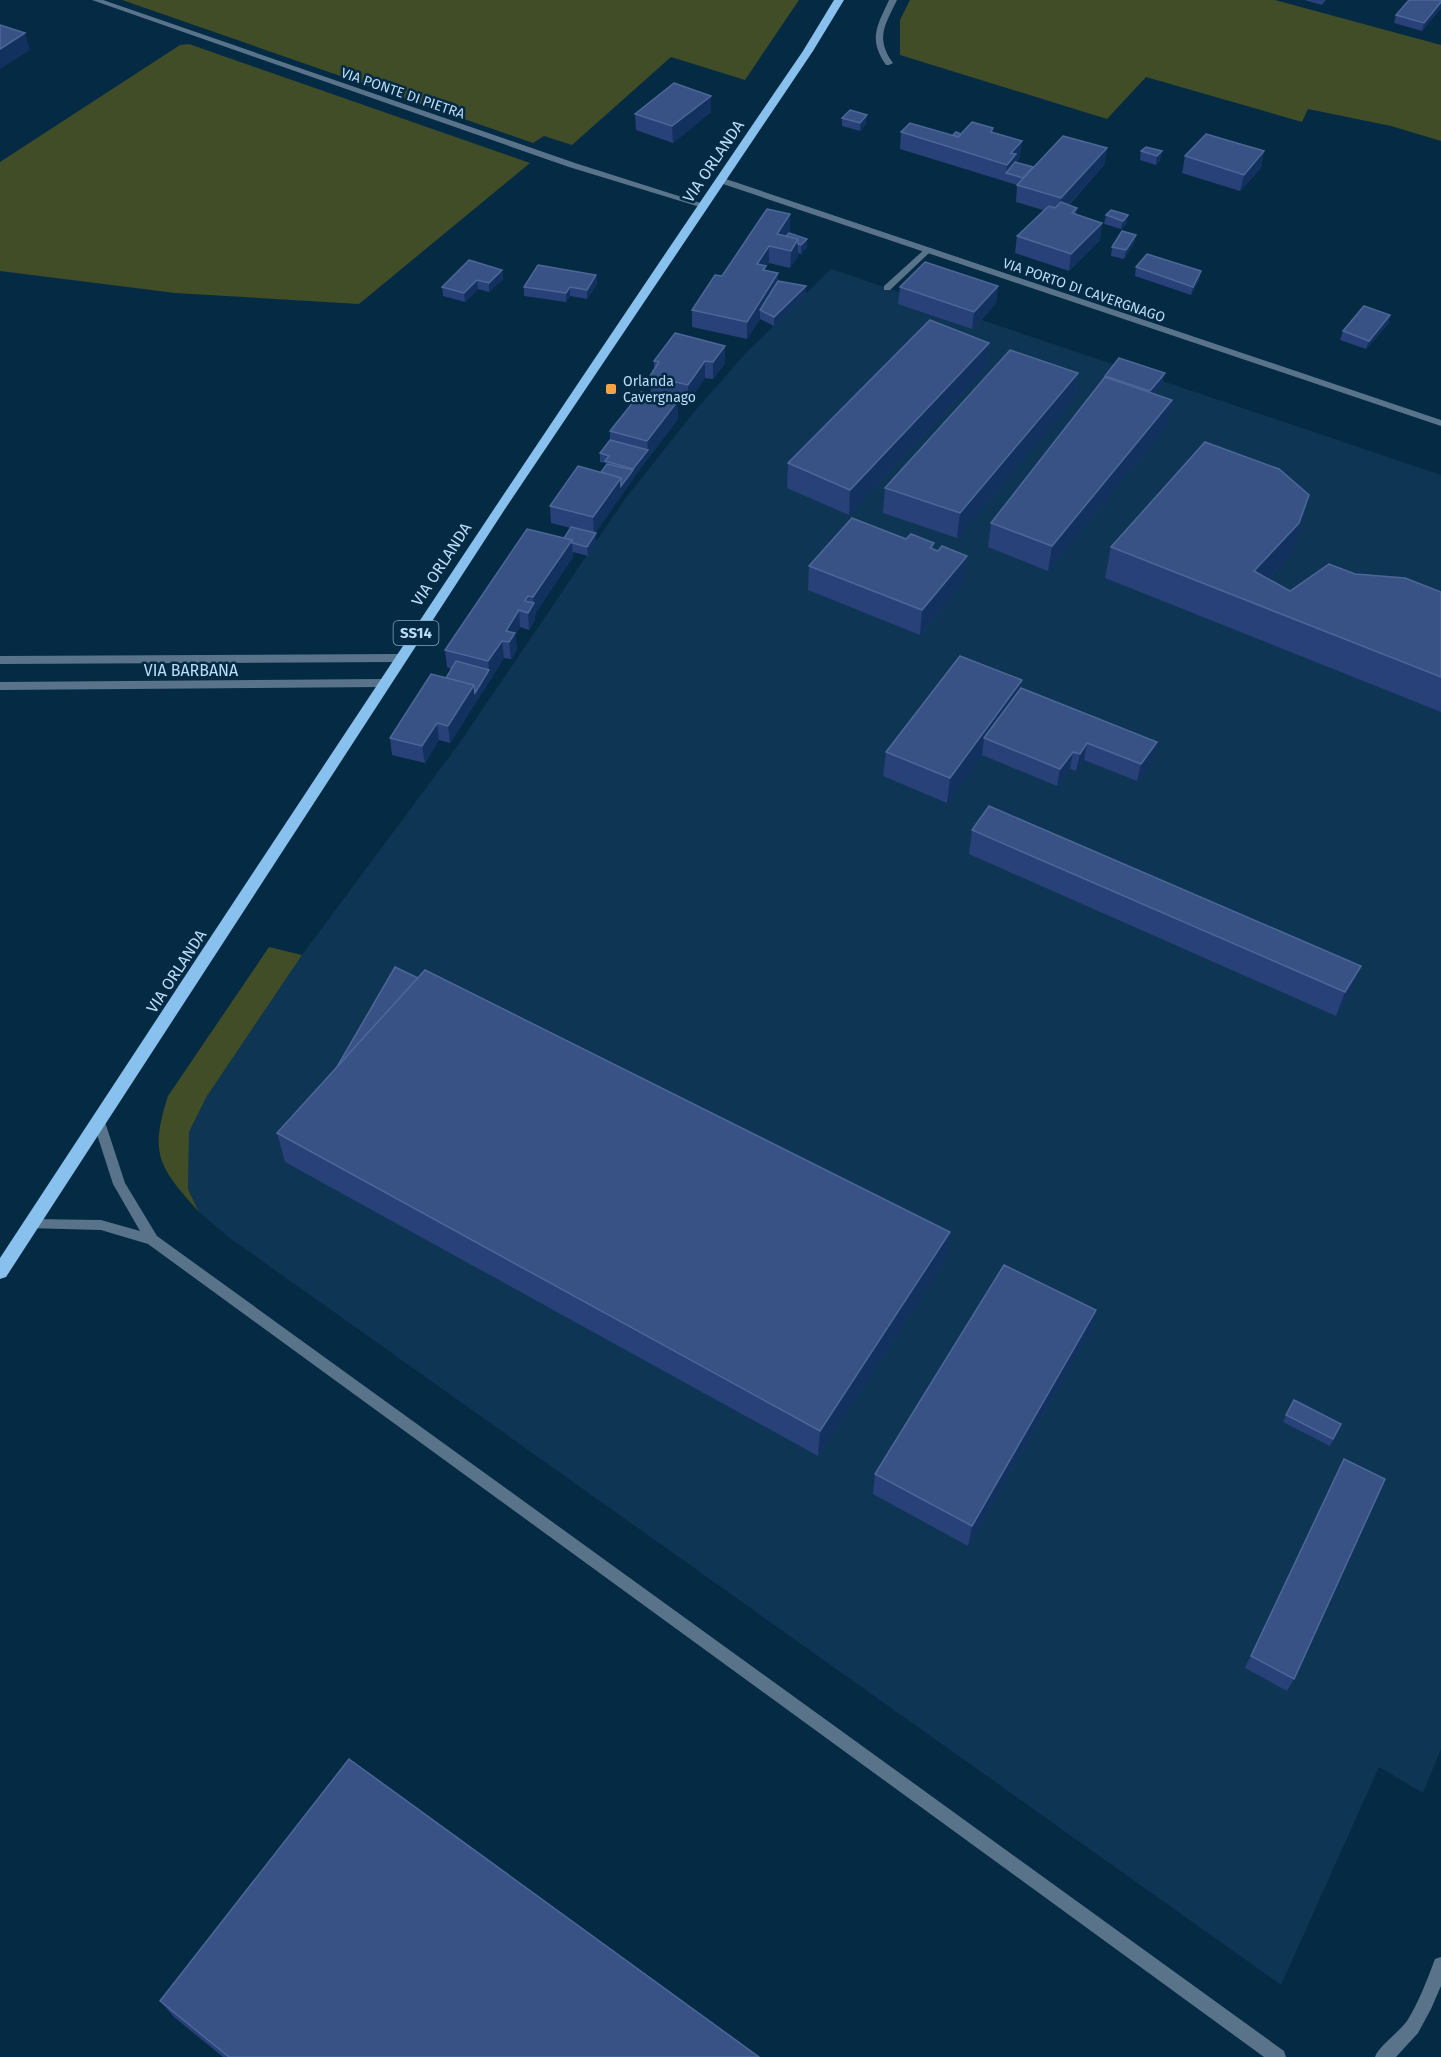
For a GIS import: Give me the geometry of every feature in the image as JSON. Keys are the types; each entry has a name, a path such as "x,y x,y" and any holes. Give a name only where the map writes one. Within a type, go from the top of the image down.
{"main road":[{"name":"VIA ORLANDA","path":"0,1272 399,657 808,51 839,0"}],"street":[{"name":"VIA PONTE DI PIETRA","path":"96,0 572,165 703,205"},
{"path":"889,63 879,51 877,38 893,0"},
{"name":"VIA PORTO DI CAVERGNAGO","path":"720,180 1441,423"},
{"path":"887,288 926,251"},
{"path":"0,660 399,657"},
{"name":"VIA BARBANA","path":"0,686 382,683"},
{"path":"99,1122 119,1184 152,1240"},
{"path":"32,1224 101,1226 152,1240 1278,2057"},
{"path":"1383,2057 1397,2048 1424,2011 1441,1965"}],"shaded area":[{"path":"831,269 908,295 924,279 996,303 982,320 1441,475 1441,1749 1423,1793 1379,1767 1281,1985 227,1236 199,1212 188,1189 189,1132 207,1096 302,955 461,741 625,499 694,412 745,354"}],"green space":[{"path":"122,0 799,0 745,80 671,57 572,145 544,136 533,143"},
{"path":"910,0 1275,0 1441,45 1441,141 1391,126 1308,109 1302,122 1146,77 1107,119 900,55 900,20"},
{"path":"189,44 530,163 359,304 175,293 0,271 0,162 180,45"},
{"path":"269,947 302,955 207,1096 189,1132 188,1189 199,1212 175,1183 161,1159 159,1133 162,1116 168,1096"}],"building":[{"path":"1409,0 1441,0 1441,2 1424,23 1396,15"},
{"path":"0,25 25,33 0,49"},
{"path":"674,83 711,96 672,126 635,114"},
{"path":"850,110 867,115 860,123 842,118"},
{"path":"972,122 993,128 991,132 1022,141 1011,153 1016,154 1007,165 901,132 910,123 958,137"},
{"path":"1206,134 1264,151 1244,175 1185,156"},
{"path":"1063,136 1107,148 1061,198 1017,185"},
{"path":"1146,147 1162,151 1157,156 1141,151"},
{"path":"1015,162 1033,167 1023,178 1006,173"},
{"path":"1061,202 1077,208 1072,213 1102,223 1071,254 1017,236 1049,206 1055,208"},
{"path":"767,209 790,214 777,234 798,239 791,251 769,246 757,264 766,266 763,270 778,273 747,322 692,310 715,275 722,276"},
{"path":"1111,210 1128,215 1123,221 1106,215"},
{"path":"1122,231 1136,235 1126,250 1112,247"},
{"path":"789,233 807,239 801,245 798,244 798,239 786,236"},
{"path":"1147,254 1201,271 1193,287 1136,267"},
{"path":"469,260 502,270 489,283 477,280 464,293 442,287"},
{"path":"925,262 998,286 974,312 900,287"},
{"path":"538,265 596,275 587,290 570,287 566,293 524,287"},
{"path":"778,281 806,286 774,317 760,310"},
{"path":"1364,306 1390,315 1369,341 1343,331"},
{"path":"930,320 989,343 850,490 788,463"},
{"path":"675,333 725,346 713,362 705,361 688,385 650,376 659,362 654,361"},
{"path":"1010,350 1078,373 960,513 885,488"},
{"path":"1119,358 1165,373 1150,391 1105,376"},
{"path":"1105,377 1172,400 1052,546 991,523"},
{"path":"641,392 677,402 647,441 610,431"},
{"path":"610,440 648,450 633,469 605,461 609,456 600,453"},
{"path":"1205,442 1279,469 1309,495 1299,523 1254,571 1290,591 1329,564 1355,574 1405,578 1441,592 1441,677 1111,547"},
{"path":"607,464 633,470 621,486 621,478 601,472"},
{"path":"578,466 621,478 593,517 550,506"},
{"path":"852,518 906,539 911,534 934,543 930,548 938,551 942,546 967,556 922,610 809,566"},
{"path":"571,527 596,533 587,547 564,538"},
{"path":"527,529 572,540 533,597 528,596 525,601 534,603 528,613 519,610 506,631 515,633 509,642 502,641 488,661 445,650"},
{"path":"960,656 1022,680 950,778 886,752"},
{"path":"456,661 489,670 475,693 474,685 446,678"},
{"path":"431,674 474,685 448,726 437,723 422,746 390,738"},
{"path":"1021,688 1157,742 1141,764 1087,743 1080,754 1073,752 1060,769 984,738"},
{"path":"989,806 1361,966 1345,992 972,830"},
{"path":"395,967 418,978 337,1067"},
{"path":"425,970 950,1232 820,1431 277,1133"},
{"path":"1004,1265 1096,1310 972,1526 875,1474"},
{"path":"1294,1400 1341,1424 1333,1439 1286,1415"},
{"path":"1344,1459 1385,1479 1294,1679 1251,1656"},
{"path":"349,1759 759,2057 229,2057 160,2001"}],"place":[{"name":"Orlanda Cavergnago","path":"611,389"}]}
